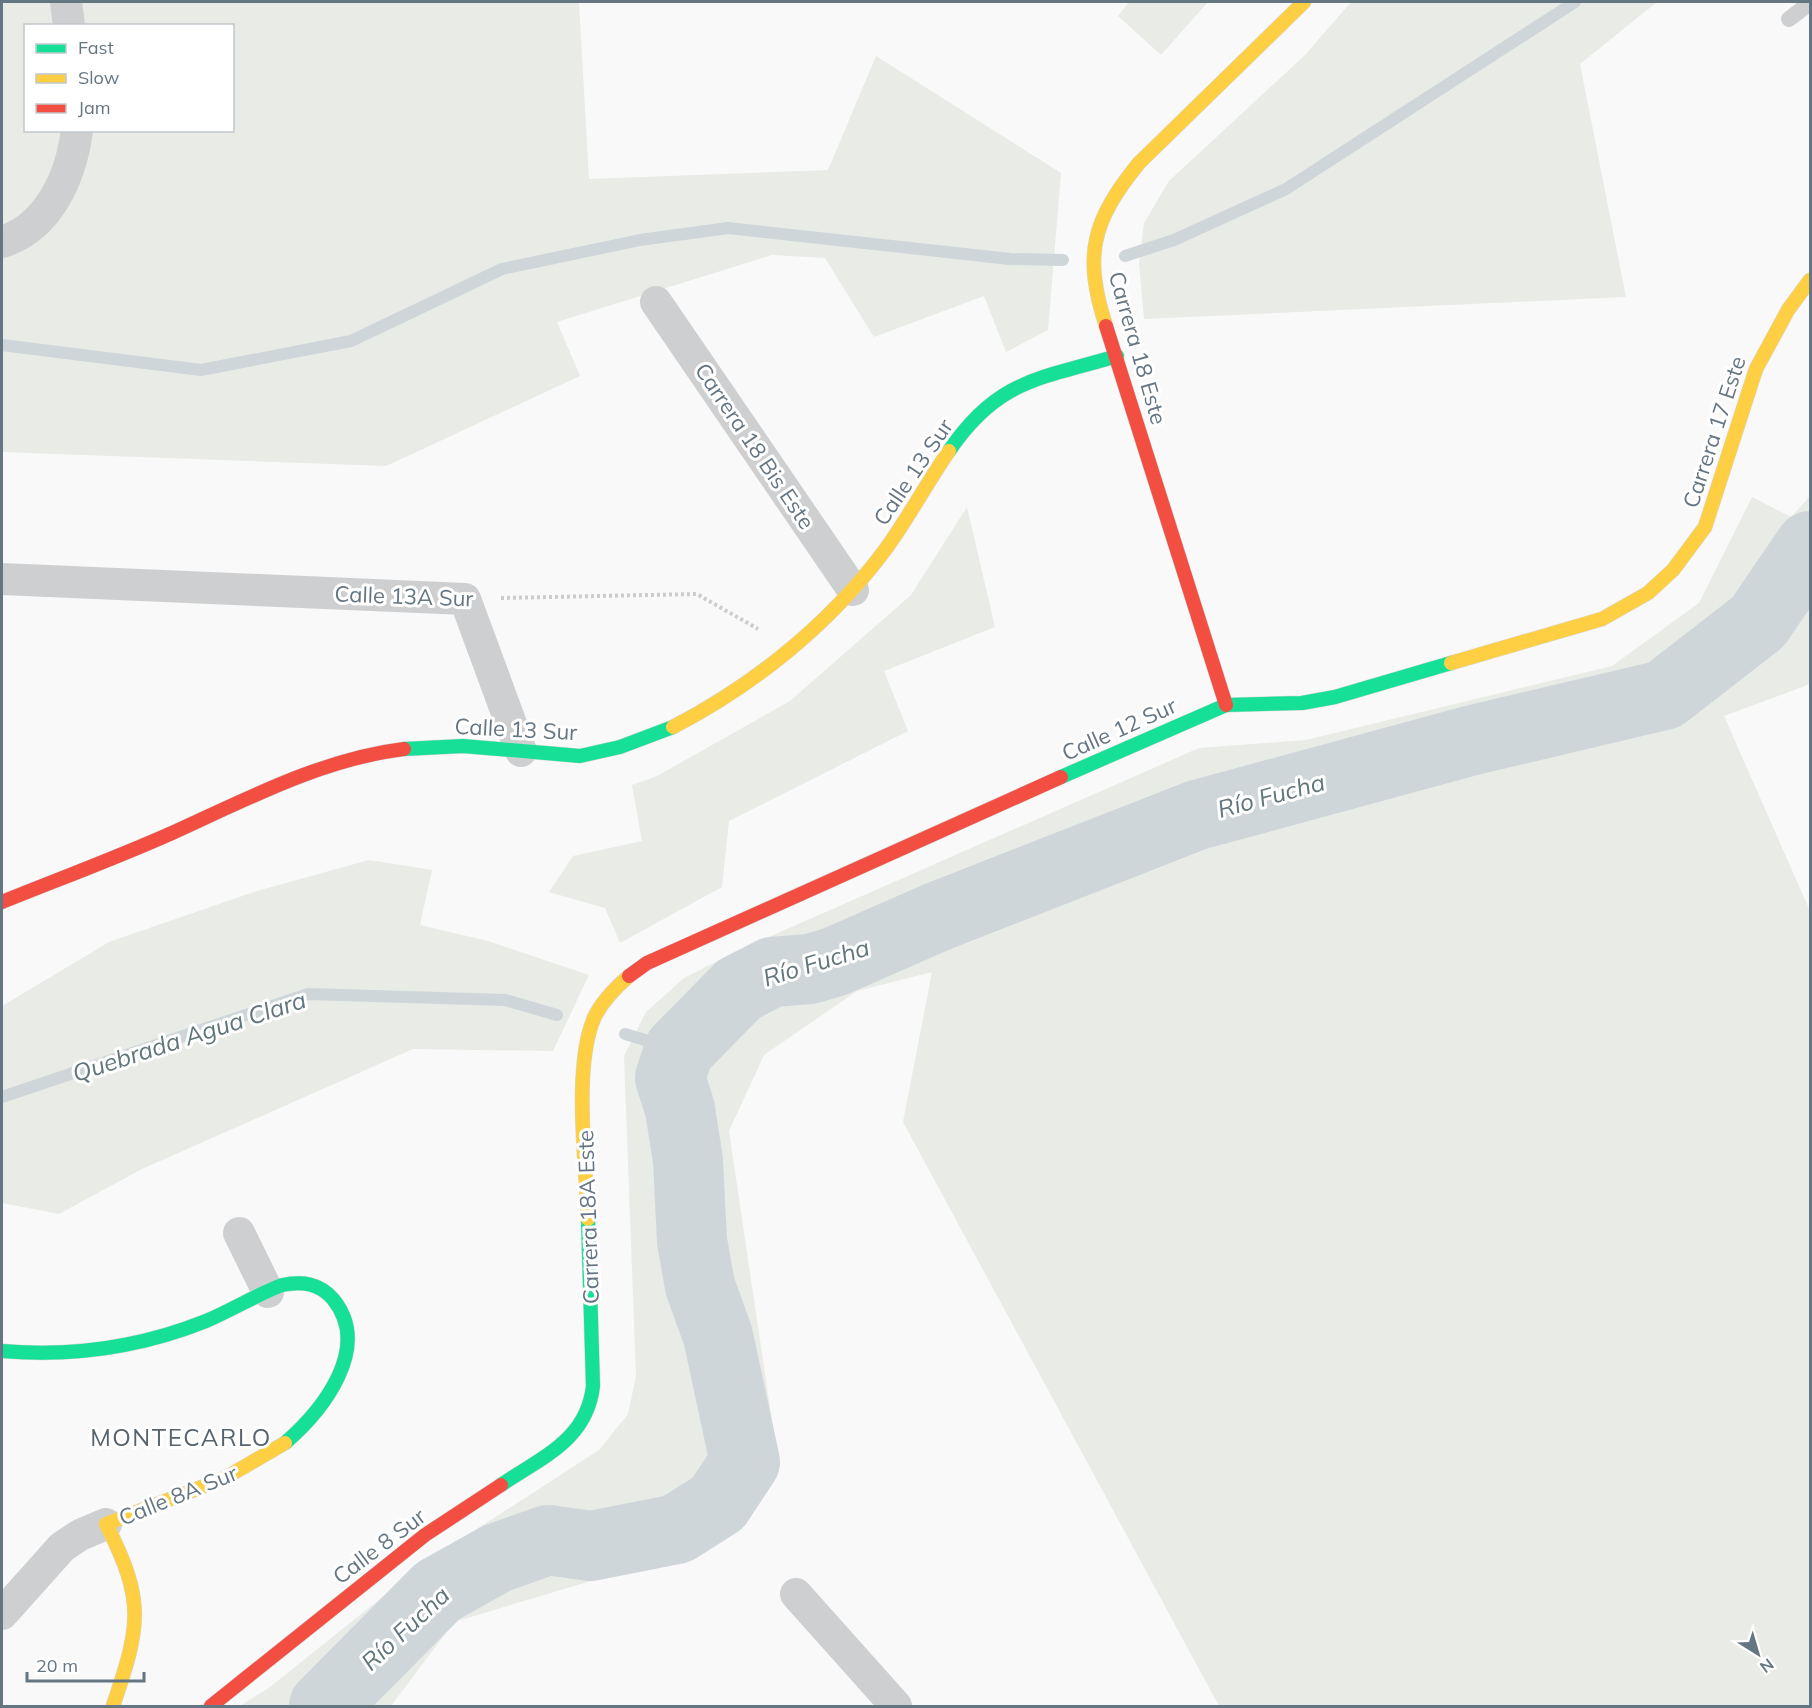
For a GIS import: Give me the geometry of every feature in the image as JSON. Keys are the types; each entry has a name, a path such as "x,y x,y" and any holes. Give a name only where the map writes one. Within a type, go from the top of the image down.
{"street":[{"path":"66,2 69,24"},
{"name":"Carrera 18 Este","path":"1226,705 1099,304 1092,275 1100,221 1116,190 1139,163 1304,2"},
{"path":"15,236 56,197 67,174 77,132"},
{"name":"Carrera 17 Este","path":"1678,566 1704,527 1751,375 1773,333 1810,280"},
{"name":"Carrera 18 Bis Este","path":"656,302 853,590"},
{"name":"Calle 13 Sur","path":"2,902 167,835 294,778 337,763 381,752 426,746 478,746 557,756 580,756 642,740 681,723 766,672 853,590 884,551 965,431 987,406 1006,392 1117,356"},
{"name":"Calle 12 Sur","path":"601,1005 616,988 647,963 823,882 1226,705 1302,703 1335,697 1602,619 1643,598 1678,566"},
{"name":"Calle 13A Sur","path":"2,579 465,599"},
{"path":"465,599 521,751"},
{"name":"Carrera 18A Este","path":"581,1429 592,1401 593,1386 584,1098 586,1048 591,1025 601,1005"},
{"path":"239,1233 261,1295"},
{"name":"Calle 8A Sur","path":"2,1351 86,1351 129,1346 208,1321 285,1285 305,1283 322,1289 335,1301 345,1318 348,1337 342,1366 330,1395 319,1411 289,1441 233,1474 106,1524 62,1547 2,1614"},
{"name":"Calle 8 Sur","path":"211,1707 425,1535 564,1443 581,1429"},
{"path":"106,1524 125,1560 136,1606 135,1635 130,1659 113,1707"},
{"path":"796,1594 896,1707"}],"lane":[{"path":"1789,19 1810,3"}],"path":[{"name":"Calle 13A Sur","path":"465,599 697,594 793,648"}],"shaded area":[{"path":"2,2 579,2 589,179 828,170 876,56 1061,173 1048,330 1006,352 984,296 874,337 825,258 772,255 557,322 580,376 386,466 2,452"},
{"path":"1129,2 1208,2 1161,55 1118,16"},
{"path":"1351,2 1657,2 1580,64 1626,297 1144,319 1139,263 1144,223 1169,181 1305,55"},
{"path":"1810,496 1810,684 1724,716 1810,911 1810,1706 1219,1706 903,1122 932,972 857,991 764,1055 729,1131 773,1428 734,1528 634,1568 454,1622 391,1706 240,1706 270,1687 426,1562 599,1450 628,1414 636,1376 624,1056 646,1012 684,978 737,951 1199,748 1306,740 1612,666 1699,603 1752,497 1791,517"},
{"path":"967,507 995,627 884,671 908,731 729,821 722,887 620,943 605,908 549,892 573,856 642,841 632,785 657,776 790,701 911,595"},
{"path":"369,860 432,870 420,925 488,941 589,975 553,1051 413,1049 142,1169 59,1214 2,1203 2,1006 109,942 257,891"}],"waterway":[{"path":"1125,256 1174,240 1286,189 1575,2"},
{"path":"2,345 201,370 351,341 502,269 640,240 728,228 1010,259 1063,260"},
{"name":"Río Fucha","path":"324,1706 438,1591 497,1558 548,1540 591,1546 677,1529 718,1503 745,1462 718,1336 700,1286 692,1241 688,1161 680,1109 670,1078 679,1050 739,989 772,972 810,969 834,962 939,916 1197,815 1473,740 1664,695 1758,622 1810,546"},
{"name":"Quebrada Agua Clara","path":"2,1097 308,994 505,1000 557,1015"},
{"name":"Quebrada Agua Clara","path":"625,1034 679,1050"}],"traffic: fast":[{"path":"949,451 967,427 1003,395 1043,377 1117,356"},
{"path":"1061,777 1226,705 1302,703 1335,697 1451,663"},
{"path":"404,749 463,746 580,756 620,747 673,727"},
{"path":"501,1485 547,1456 560,1445 572,1434 589,1405 593,1386 588,1219"},
{"path":"2,1351 80,1351 131,1344 157,1338 206,1321 282,1285 310,1284 328,1294 344,1318 348,1338 345,1358 338,1377 327,1396 314,1414 285,1443"}],"traffic: slow":[{"path":"1106,326 1095,279 1094,259 1096,240 1111,203 1139,163 1304,2"},
{"path":"1451,663 1602,619 1648,593 1673,570 1705,527 1756,369 1788,310 1810,280"},
{"path":"673,727 760,673 838,606 882,554 949,451"},
{"path":"588,1219 582,1116 584,1063 588,1039 594,1018 601,1006 629,976"},
{"path":"113,1706 129,1655 135,1614 128,1574 106,1524 225,1478 285,1443"}],"traffic: jam":[{"path":"1106,326 1226,705"},
{"path":"2,902 109,860 285,782 344,762 404,749"},
{"path":"629,976 647,963 1061,777"},
{"path":"211,1706 425,1535 501,1485"}],"district":[{"name":"MONTECARLO","path":"181,1437"}]}
